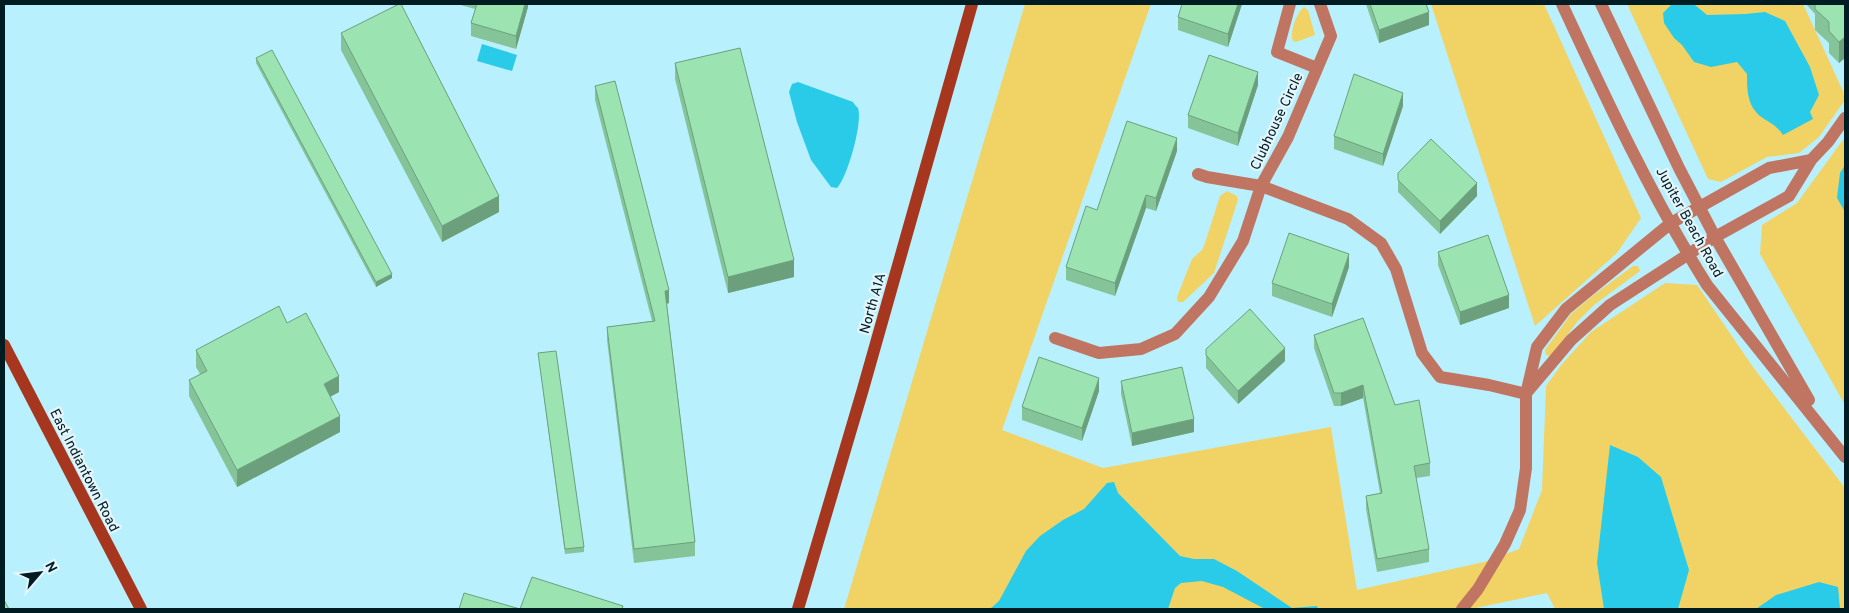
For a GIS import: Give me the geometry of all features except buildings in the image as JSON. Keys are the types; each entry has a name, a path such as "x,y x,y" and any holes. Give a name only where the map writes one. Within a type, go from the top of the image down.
{"street":[{"name":"North A1A","path":"798,609 863,389 972,4"},
{"name":"Clubhouse Circle","path":"1290,4 1277,52 1317,68"},
{"name":"Clubhouse Circle","path":"1055,338 1098,353 1141,349 1175,334 1209,297 1243,241 1261,186 1288,137 1331,36 1320,4"},
{"name":"Jupiter Beach Road","path":"1562,4 1633,150 1671,223 1707,285 1828,433 1845,457"},
{"name":"Jupiter Beach Road","path":"1601,4 1699,207 1828,433"},
{"path":"1526,394 1570,340 1610,305 1715,237 1789,196 1811,160 1828,142 1845,118"},
{"path":"1462,609 1478,588 1505,544 1520,510 1526,468 1526,394 1537,347 1566,309 1671,223 1769,168 1811,160"},
{"name":"Clubhouse Circle","path":"1198,174 1261,186 1348,219 1381,243 1396,269 1422,353 1440,377 1490,385 1526,394"},
{"name":"East Indiantown Road","path":"4,345 140,609"}],"shaded area":[{"path":"1025,4 1151,4 1002,430 1103,468 1331,427 1357,590 1484,562 1519,549 1542,490 1546,386 1562,364 1591,332 1665,283 1697,285 1753,367 1845,488 1845,609 1555,609 1547,593 1471,609 844,609"},
{"path":"1431,4 1544,4 1641,218 1617,253 1535,326"},
{"path":"1627,4 1803,4 1843,91 1845,100 1819,137 1799,153 1767,157 1721,182 1708,179"},
{"path":"1304,7 1308,10 1315,35 1296,42 1293,41 1292,37 1294,23"},
{"path":"1845,137 1845,405 1760,254 1762,225 1797,203"},
{"path":"1227,191 1237,196 1238,200 1214,273 1183,302 1178,302 1177,297 1192,259 1202,250 1220,196"},
{"path":"1633,266 1638,266 1640,271 1594,305 1578,321 1551,356 1546,355 1545,350 1571,314"}],"water":[{"path":"1672,4 1695,5 1707,15 1765,12 1785,21 1810,67 1819,95 1810,112 1813,119 1783,135 1780,130 1759,115 1753,108 1748,94 1747,74 1737,62 1711,67 1694,62 1664,23 1663,13"},
{"path":"482,44 517,55 512,71 477,61"},
{"path":"798,82 853,102 858,108 858,125 853,150 845,173 837,188 831,187 811,160 797,122 789,92 792,84"},
{"path":"1845,165 1845,212 1837,198 1840,173"},
{"path":"1610,445 1638,457 1661,477 1689,570 1678,609 1604,609 1597,563"},
{"path":"1114,482 1118,493 1180,556 1194,559 1214,559 1237,571 1292,608 1317,606 1318,609 1265,609 1223,587 1202,581 1181,583 1175,588 1168,609 990,609 999,601 1026,551 1040,536 1063,520 1084,509 1107,483"},
{"path":"1819,582 1838,587 1840,609 1756,609 1776,595"}]}
